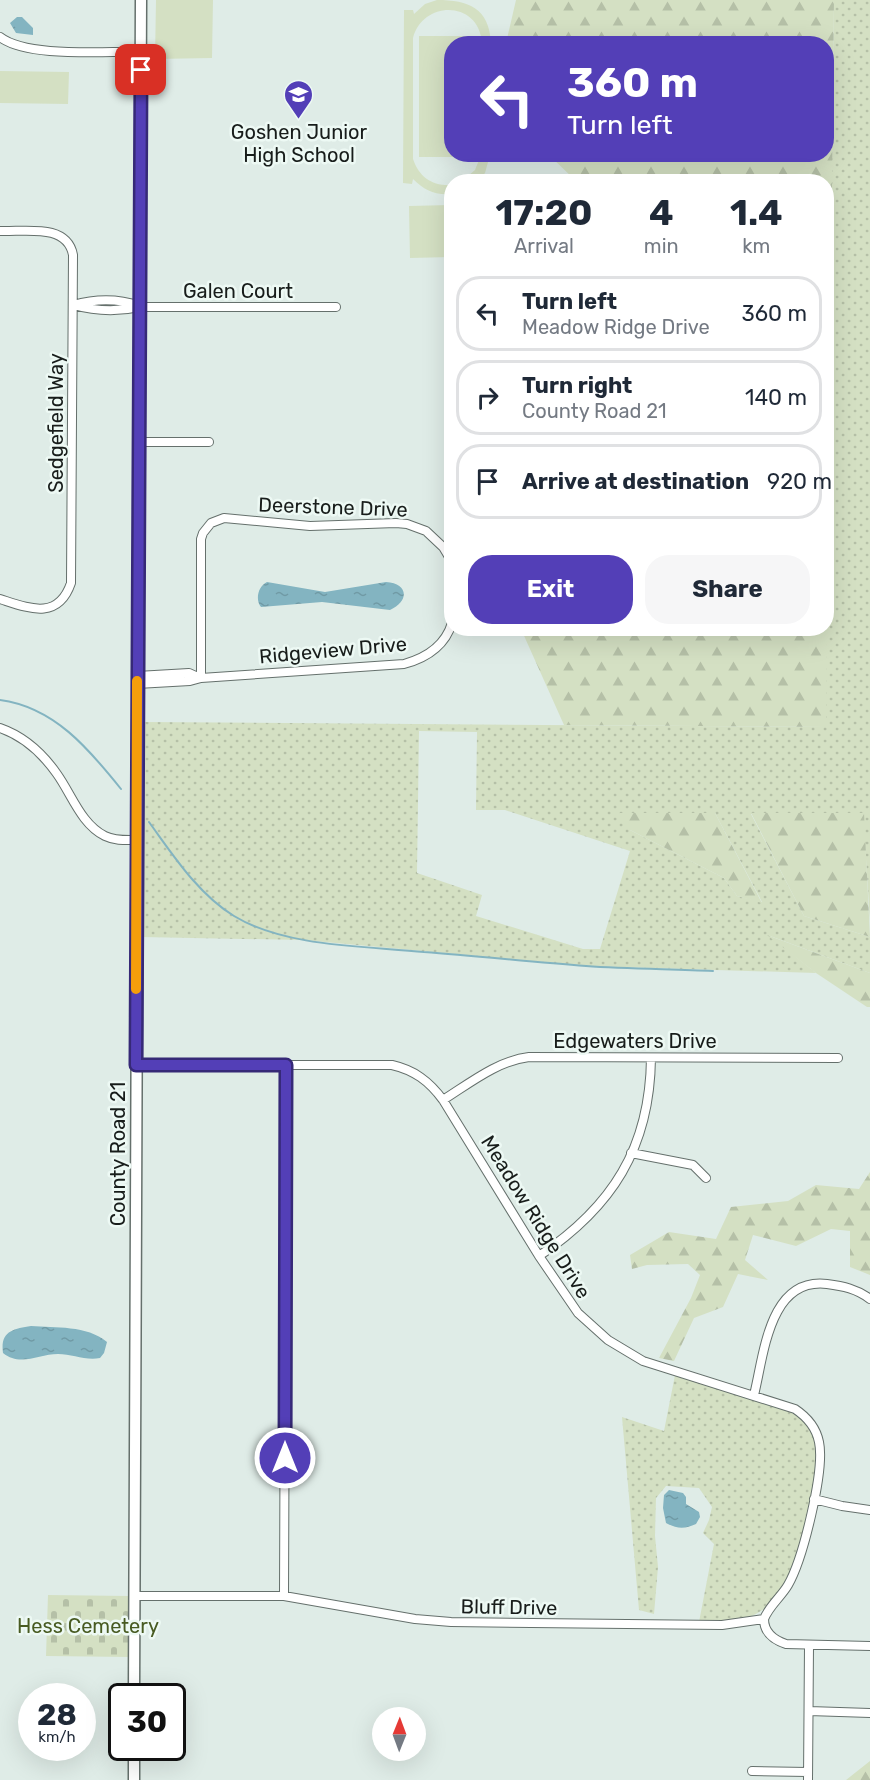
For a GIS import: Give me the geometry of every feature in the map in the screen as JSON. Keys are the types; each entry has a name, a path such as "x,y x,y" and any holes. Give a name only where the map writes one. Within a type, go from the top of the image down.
{"street":[{"name":"County Road 21","path":"134,1683 141,0"},
{"path":"0,37 13,45 45,50 141,52"},
{"name":"Sedgefield Way","path":"0,231 48,232 61,235 68,241 73,255 71,576 69,590 59,603 46,608 34,609 0,599"},
{"name":"Galen Court","path":"73,305 90,300 123,301 139,306 336,307"},
{"path":"139,442 209,442"},
{"name":"Deerstone Drive","path":"201,678 201,548 203,533 217,520 231,518 310,526 396,523 426,531 444,549"},
{"name":"Ridgeview Drive","path":"137,680 190,681 201,678 404,664 423,657 435,649 445,636"},
{"path":"0,728 25,741 40,754 57,774 82,815 95,829 116,839 137,840"},
{"name":"Edgewaters Drive","path":"443,1100 499,1065 513,1059 529,1057 838,1058"},
{"path":"539,1256 568,1236 599,1205 613,1187 632,1153 645,1117 651,1058"},
{"name":"Meadow Ridge Drive","path":"136,1065 392,1065 404,1068 421,1077 443,1100 539,1256 578,1313 593,1329 624,1351 664,1368 795,1409 809,1420 819,1441 820,1470 814,1498 794,1573 788,1586 764,1619"},
{"path":"284,1596 286,1065"},
{"path":"632,1153 693,1165 706,1178"},
{"path":"754,1395 774,1317 787,1297 794,1291 807,1285 822,1283 852,1288 870,1299"},
{"path":"814,1498 842,1506 870,1510"},
{"name":"Bluff Drive","path":"134,1596 284,1596 424,1620 451,1622 722,1625 764,1619"},
{"path":"764,1619 768,1632 779,1642 796,1646 870,1646"},
{"path":"752,1771 808,1776 809,1646"},
{"path":"809,1711 870,1713"},
{"path":"134,1761 134,1780"}],"green space":[{"path":"156,0 213,0 212,58 155,59"},
{"path":"437,0 448,0 468,4 481,14 490,36 480,36 479,29 471,19 450,10 428,17 419,26 413,38 413,159 419,171 427,179 444,185 444,194 430,191 413,179 412,184 403,183 404,10 413,10 414,14 425,4"},
{"path":"516,0 834,0 834,36 508,36"},
{"path":"834,0 870,0 870,922 863,813 751,814 804,916 870,937 870,973 770,936 816,973 588,966 303,940 141,937 142,722 825,727 826,636 834,636 834,174 832,174 832,162 834,162","holes":["419,731 477,732 476,810 505,810 630,851 600,949 583,949 476,916 482,895 417,873","715,813 762,902 737,896 724,878 630,830"]},
{"path":"419,36 444,36 444,157 419,157"},
{"path":"0,71 69,72 68,104 0,103"},
{"path":"478,162 488,162 484,174 470,174"},
{"path":"556,162 832,162 832,174 569,174"},
{"path":"444,205 444,257 410,258 409,206"},
{"path":"524,636 827,636 826,727 564,725"},
{"path":"619,813 715,813 762,903 737,896 724,878 630,830"},
{"path":"751,813 864,813 870,937 804,916"},
{"path":"767,935 870,973 870,1007 816,973"},
{"path":"870,1172 870,1275 850,1267 850,1231 831,1229 796,1246 753,1235 745,1260 768,1280 738,1274 723,1307 694,1318 674,1361 659,1358 691,1298 700,1275 688,1264 647,1265 632,1269 630,1255 669,1232 716,1239 731,1207 788,1201 816,1185 859,1189"},
{"path":"675,1375 743,1395 795,1414 812,1432 816,1445 815,1473 804,1530 794,1563 789,1575 769,1605 750,1617 699,1622 714,1544 703,1533 712,1507 699,1488 666,1486 656,1498 655,1536 658,1567 654,1614 639,1610 622,1417 664,1431"},
{"name":"Hess Cemetery","path":"48,1595 130,1596 130,1657 46,1656"},
{"path":"870,1761 870,1780 846,1780"}],"water":[{"path":"17,17 22,17 33,28 33,35 16,33 10,23"},
{"path":"267,582 325,592 386,582 399,586 404,593 401,602 390,610 322,602 261,607 258,593"},
{"path":"31,1326 70,1328 90,1333 107,1342 104,1353 100,1358 95,1359 58,1354 16,1359 3,1353 4,1340 9,1332"},
{"path":"669,1490 683,1493 686,1497 686,1504 699,1512 700,1517 696,1524 681,1528 666,1523 663,1508 664,1495"}],"waterway":[{"path":"0,700 37,711 69,732 121,789"},
{"path":"149,822 187,873 209,897 234,916 277,934 351,946 586,966 713,971"}],"slow traffic":[{"path":"136,989 137,681"}],"place":[{"name":"Goshen Junior High School","path":"299,120"}],"route":[{"path":"141,70 136,1065 286,1065 285,1458"}]}
